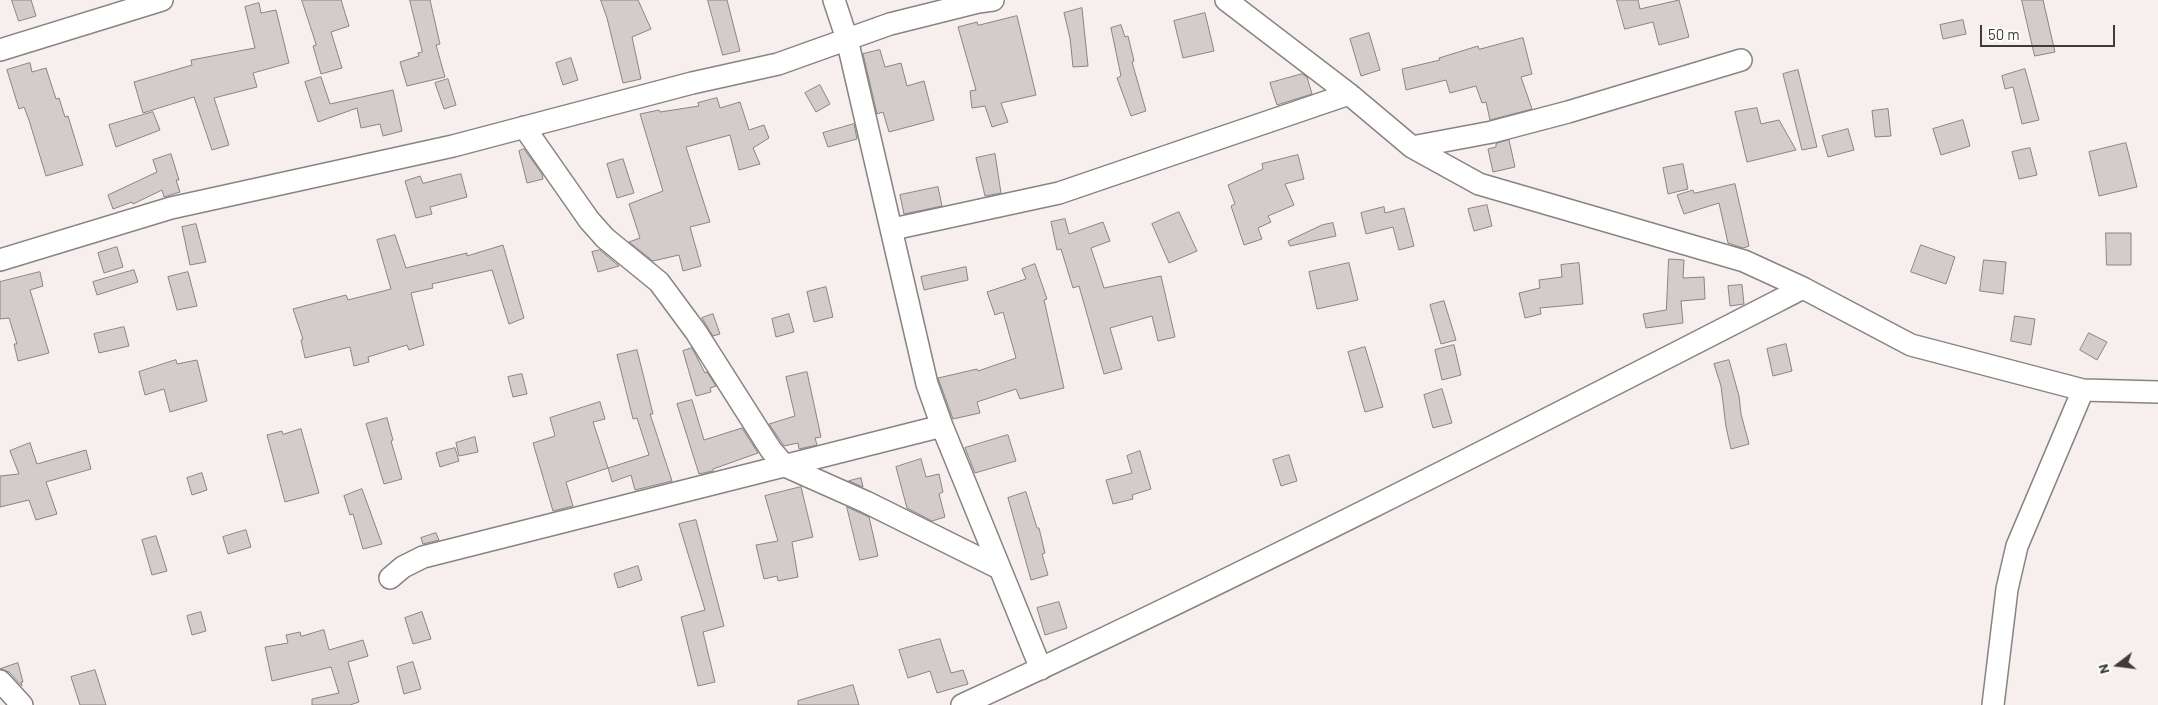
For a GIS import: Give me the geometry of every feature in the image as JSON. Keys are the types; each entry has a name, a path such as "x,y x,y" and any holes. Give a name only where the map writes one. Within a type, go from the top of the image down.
{"street":[{"path":"834,0 847,39 928,384 942,426 1041,669"},
{"path":"0,260 171,208 443,148 692,84 778,64 890,24 993,0"},
{"path":"1226,0 1350,94 1412,147 1480,184 1744,261 1803,288 1911,345 2083,390 2158,392"},
{"path":"0,50 155,1"},
{"path":"1412,147 1492,132 1568,112 1741,60"},
{"path":"893,229 1059,194 1350,94"},
{"path":"524,127 600,232 659,282 696,332 771,450 785,466 866,502 999,568"},
{"path":"962,705 1041,669 1414,487 1803,288"},
{"path":"1993,705 2007,590 2017,546 2083,390"},
{"path":"390,578 403,567 423,557 942,426"},
{"path":"0,681 22,705"}],"building":[{"path":"12,0 31,0 36,16 19,21"},
{"path":"302,0 341,0 349,26 331,32 342,68 321,74 313,46 316,45"},
{"path":"410,0 430,0 440,44 436,45 445,77 407,86 400,62 419,56 418,53 422,52"},
{"path":"601,0 638,0 651,29 632,37 641,79 623,83"},
{"path":"708,0 727,0 740,51 723,55"},
{"path":"1617,0 1638,0 1640,9 1679,0 1689,37 1659,45 1653,22 1625,29"},
{"path":"2022,0 2043,0 2055,52 2035,56"},
{"path":"259,3 261,13 276,10 289,63 253,73 257,87 214,98 229,145 212,150 194,97 143,113 134,82 192,65 191,60 255,48 245,7"},
{"path":"1082,8 1088,66 1073,67 1070,38 1064,13"},
{"path":"1205,13 1214,51 1183,58 1174,21"},
{"path":"1017,16 1036,95 1001,103 1008,122 992,127 985,106 972,108 970,91 976,90 958,27 977,22 978,25"},
{"path":"1963,20 1966,34 1943,39 1940,25"},
{"path":"1121,25 1125,37 1128,36 1134,61 1132,62 1146,111 1131,116 1117,78 1121,76 1111,28"},
{"path":"1369,33 1380,70 1361,76 1350,39"},
{"path":"1523,38 1532,74 1521,77 1532,109 1490,120 1486,102 1482,103 1476,86 1450,93 1446,80 1406,90 1402,69 1440,60 1439,58 1478,46 1479,49"},
{"path":"880,50 885,67 901,63 907,86 924,81 934,120 889,132 883,112 877,114 863,54"},
{"path":"571,58 578,80 563,85 556,63"},
{"path":"30,63 32,72 46,68 56,99 59,98 65,117 68,116 83,165 46,176 29,120 24,107 19,109 7,70"},
{"path":"2025,69 2039,120 2022,124 2013,87 2005,89 2002,76"},
{"path":"1798,70 1817,147 1802,150 1783,74"},
{"path":"1302,74 1307,77 1312,94 1277,105 1270,83"},
{"path":"321,77 330,104 393,90 402,131 383,136 380,124 361,128 357,108 318,122 305,82"},
{"path":"448,79 456,105 444,109 435,83"},
{"path":"820,85 830,104 816,112 805,93"},
{"path":"717,98 720,108 740,102 749,130 764,125 769,138 753,148 760,164 739,170 730,135 686,147 710,222 690,227 701,266 683,271 679,255 653,261 629,242 640,238 629,204 663,191 640,114 699,106 698,103"},
{"path":"1757,108 1761,124 1779,120 1796,150 1747,162 1735,112"},
{"path":"1888,109 1891,136 1875,137 1872,111"},
{"path":"153,112 160,130 116,147 109,125"},
{"path":"1963,120 1970,146 1941,155 1933,129"},
{"path":"854,124 857,139 828,147 823,133"},
{"path":"1848,129 1854,150 1828,157 1822,136"},
{"path":"1509,140 1515,167 1493,172 1488,149"},
{"path":"2126,143 2137,187 2099,196 2089,152"},
{"path":"2030,148 2037,175 2019,179 2012,152"},
{"path":"524,149 542,174 543,179 527,183 519,151"},
{"path":"171,154 179,180 176,180 180,192 164,197 162,190 133,204 132,202 113,209 108,195 157,172 153,160"},
{"path":"995,154 1001,193 985,196 976,158"},
{"path":"1298,155 1304,179 1285,184 1294,205 1268,216 1271,222 1258,228 1262,239 1244,245 1231,206 1235,204 1228,185 1263,169 1262,164"},
{"path":"623,159 634,193 617,198 607,164"},
{"path":"1683,164 1688,189 1668,194 1663,168"},
{"path":"461,174 467,197 430,207 432,214 416,218 405,181 420,176 423,183"},
{"path":"1735,184 1749,246 1743,248 1728,243 1719,203 1684,214 1677,195 1693,190 1694,193"},
{"path":"938,187 942,206 904,214 900,195"},
{"path":"1487,205 1492,226 1474,231 1468,209"},
{"path":"1384,207 1385,213 1404,208 1414,246 1399,250 1393,227 1366,234 1361,213"},
{"path":"1179,212 1197,251 1169,263 1152,224"},
{"path":"1065,219 1069,234 1103,222 1110,241 1091,248 1104,288 1161,276 1175,337 1158,341 1152,316 1110,328 1122,369 1104,374 1079,286 1073,288 1061,249 1057,250 1051,222"},
{"path":"1333,223 1336,236 1290,246 1288,241 1322,225"},
{"path":"196,224 206,262 190,265 182,227"},
{"path":"2106,233 2131,233 2131,265 2107,265"},
{"path":"395,235 406,268 467,253 467,256 503,245 524,318 509,324 492,270 432,284 433,288 411,293 424,345 409,350 407,345 368,357 369,362 354,366 350,347 305,358 301,340 303,339 293,309 346,295 348,300 391,289 377,240"},
{"path":"1921,245 1955,257 1946,284 1911,272"},
{"path":"117,247 123,267 104,273 98,253"},
{"path":"600,250 619,266 598,272 592,252"},
{"path":"1669,259 1684,260 1683,278 1704,277 1705,299 1681,301 1683,323 1646,328 1643,314 1666,310"},
{"path":"1984,260 2006,262 2003,294 1980,291"},
{"path":"1349,263 1358,300 1317,309 1309,272"},
{"path":"1579,263 1583,304 1540,308 1541,314 1525,318 1519,293 1540,288 1539,280 1562,277 1561,265"},
{"path":"1035,264 1047,299 1044,300 1064,388 1020,399 1016,389 977,402 980,413 953,419 938,378 977,369 978,371 1016,358 1003,312 995,315 987,292 1026,279 1022,269"},
{"path":"966,267 968,280 924,290 921,277"},
{"path":"134,270 138,282 97,295 93,282"},
{"path":"40,272 43,286 30,290 49,353 18,361 14,344 17,344 9,318 0,319 0,282"},
{"path":"188,272 197,306 177,310 168,277"},
{"path":"1742,285 1744,304 1730,306 1728,286"},
{"path":"826,287 833,317 814,322 807,292"},
{"path":"1444,301 1456,340 1441,344 1430,305"},
{"path":"713,314 720,334 713,336 702,318"},
{"path":"789,314 794,332 776,337 772,319"},
{"path":"2015,316 2035,319 2031,345 2011,341"},
{"path":"124,327 129,346 99,353 94,334"},
{"path":"2089,333 2107,342 2097,360 2080,350"},
{"path":"1786,344 1792,371 1773,376 1767,349"},
{"path":"1454,345 1461,375 1442,380 1435,350"},
{"path":"1365,347 1383,407 1365,412 1348,352"},
{"path":"692,348 705,373 707,372 716,386 710,388 711,392 696,396 683,351"},
{"path":"637,350 653,414 650,414 672,481 635,490 631,475 612,482 608,468 649,455 637,418 633,419 617,355"},
{"path":"176,360 177,364 197,360 207,401 170,412 164,389 145,395 139,372"},
{"path":"1729,360 1749,444 1731,449 1721,386 1714,364"},
{"path":"807,372 821,437 815,438 817,445 799,449 798,443 784,446 769,424 795,416 786,377"},
{"path":"522,374 527,394 513,397 508,377"},
{"path":"1442,389 1452,423 1433,428 1424,395"},
{"path":"692,400 704,440 742,428 758,453 713,469 713,471 699,474 677,404"},
{"path":"600,402 605,419 593,422 608,468 566,482 573,506 553,511 533,443 555,436 550,418"},
{"path":"387,418 393,440 391,441 402,479 384,484 366,424"},
{"path":"301,429 319,493 285,502 267,435 282,431 283,434"},
{"path":"1008,435 1016,461 975,473 965,448"},
{"path":"475,437 478,452 459,456 456,443"},
{"path":"30,443 37,464 86,450 91,469 46,482 57,514 36,520 29,500 0,507 0,476 19,474 10,451"},
{"path":"455,448 459,461 440,467 436,453"},
{"path":"1140,451 1151,489 1132,495 1133,499 1113,504 1106,480 1132,473 1127,456"},
{"path":"1289,455 1297,481 1281,486 1273,460"},
{"path":"921,459 926,477 939,474 943,492 939,494 945,517 932,521 907,508 896,467"},
{"path":"202,473 207,490 192,495 187,478"},
{"path":"861,478 863,487 849,481"},
{"path":"801,487 813,537 792,542 798,577 778,581 777,576 764,579 756,545 778,541 765,496"},
{"path":"362,489 382,544 363,549 353,514 350,515 344,496"},
{"path":"1026,492 1037,528 1039,528 1045,553 1042,554 1048,575 1031,580 1008,498"},
{"path":"847,507 869,517 878,556 860,560"},
{"path":"696,520 724,626 703,632 715,682 698,686 681,617 705,610 679,524"},
{"path":"246,530 251,547 228,554 223,537"},
{"path":"436,533 439,540 423,544 421,538"},
{"path":"156,536 167,571 152,575 142,540"},
{"path":"638,566 642,580 618,588 614,574"},
{"path":"1059,602 1067,628 1045,635 1037,608"},
{"path":"201,612 206,631 192,635 187,616"},
{"path":"422,612 431,639 413,644 405,618"},
{"path":"324,630 329,650 363,640 368,656 348,662 359,702 350,705 312,705 312,699 339,693 331,667 272,681 265,647 288,643 286,635 300,632 301,636"},
{"path":"940,639 951,673 963,670 968,684 937,693 930,671 908,678 899,650"},
{"path":"413,662 421,689 404,694 397,667"},
{"path":"18,663 23,682 21,682 22,686 9,672 0,669"},
{"path":"95,670 106,705 80,705 71,677"},
{"path":"853,685 859,705 798,705 798,701"}]}
